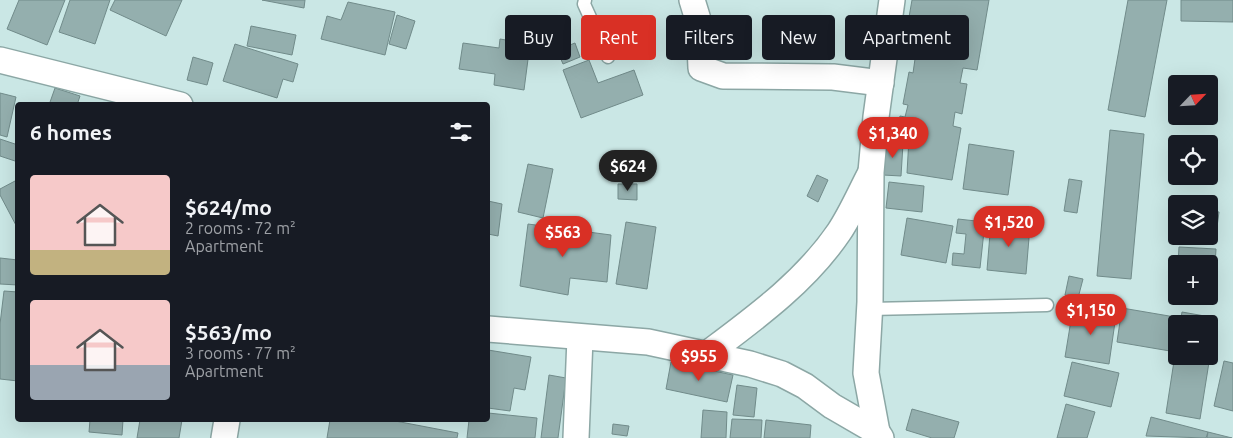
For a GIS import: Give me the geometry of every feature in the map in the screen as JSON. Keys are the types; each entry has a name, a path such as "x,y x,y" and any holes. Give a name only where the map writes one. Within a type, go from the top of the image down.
{"street":[{"path":"692,0 699,23 701,68 723,76 833,77 880,83"},
{"path":"879,435 866,374 870,309 871,172 880,83 892,0"},
{"path":"0,60 168,102"},
{"path":"707,354 784,295 822,254 840,231 871,172"},
{"path":"490,329 580,338 648,342 707,354 782,374 805,386 832,406 879,435"},
{"path":"576,438 580,338"},
{"path":"224,438 227,422"}],"lane":[{"path":"585,0 584,4 589,15"},
{"path":"870,309 1047,305"}],"building":[{"path":"19,0 65,0 47,45 7,29"},
{"path":"70,0 110,0 95,44 59,32"},
{"path":"115,0 182,0 166,36 110,10"},
{"path":"262,0 305,0 304,8"},
{"path":"912,0 989,0 977,70 963,68 960,83 967,84 962,114 955,112 953,126 961,128 952,180 907,173 909,138 902,137 904,129 897,127 900,116 905,117 908,105 903,104 909,72 913,73 915,60 969,60 969,15 909,15"},
{"path":"1128,0 1167,0 1145,117 1108,110"},
{"path":"1181,0 1233,0 1233,22 1181,21"},
{"path":"348,2 395,12 385,55 321,39 327,16 341,20"},
{"path":"397,15 415,21 406,49 389,44"},
{"path":"251,26 296,35 292,55 247,46"},
{"path":"500,39 505,40 505,60 528,60 524,90 494,85 495,74 459,69 463,43 499,48"},
{"path":"575,43 580,57 563,64 561,60 571,60 571,45"},
{"path":"235,44 298,64 293,82 283,79 277,98 223,81"},
{"path":"193,57 213,63 207,85 187,80"},
{"path":"589,60 598,83 634,70 643,95 581,118 563,70"},
{"path":"55,88 80,96 78,102 50,102"},
{"path":"0,93 16,97 7,137 0,135"},
{"path":"1110,130 1144,134 1131,279 1097,276"},
{"path":"0,139 15,144 15,161 0,156"},
{"path":"887,141 903,144 901,176 883,175"},
{"path":"969,144 1014,151 1008,195 963,189"},
{"path":"528,164 553,169 543,218 518,212"},
{"path":"817,175 828,180 818,202 807,196"},
{"path":"1069,179 1082,181 1077,213 1064,211"},
{"path":"15,181 15,223 0,195 0,189"},
{"path":"889,182 924,186 922,212 886,208"},
{"path":"618,184 637,184 637,200 618,199"},
{"path":"490,201 502,204 498,236 490,234"},
{"path":"907,218 953,226 946,263 901,255"},
{"path":"958,219 985,222 980,268 952,265 953,253 964,254 966,234 956,233"},
{"path":"626,222 656,227 647,289 616,284"},
{"path":"991,222 1030,226 1026,274 987,270"},
{"path":"528,224 611,235 607,282 570,278 568,295 520,286"},
{"path":"1179,247 1216,249 1216,255 1179,255"},
{"path":"0,258 15,260 15,285 0,284"},
{"path":"1069,276 1083,279 1078,298 1065,295"},
{"path":"4,291 15,292 15,381 0,379 0,324"},
{"path":"1073,308 1116,315 1109,364 1065,357"},
{"path":"1122,308 1168,316 1168,351 1117,342"},
{"path":"1182,312 1199,315 1182,315"},
{"path":"490,350 531,357 525,390 514,388 510,411 490,408"},
{"path":"1224,361 1233,363 1233,411 1214,406"},
{"path":"671,362 733,375 727,402 666,389"},
{"path":"1072,362 1119,373 1111,407 1064,396"},
{"path":"1173,365 1209,365 1200,419 1166,413"},
{"path":"549,375 566,378 558,438 541,438"},
{"path":"737,385 757,388 754,417 733,415"},
{"path":"1066,404 1095,412 1087,438 1057,438"},
{"path":"912,409 959,422 954,438 932,438 906,430"},
{"path":"703,410 727,412 726,438 701,438"},
{"path":"490,413 537,418 535,438 467,438 469,422 490,422"},
{"path":"1151,417 1208,432 1206,438 1146,436"},
{"path":"732,419 762,420 761,438 730,438"},
{"path":"766,420 811,425 810,438 764,438"},
{"path":"90,422 123,422 122,435 89,432"},
{"path":"140,422 182,422 179,438 137,438"},
{"path":"330,422 400,422 458,433 457,438 327,438"},
{"path":"613,424 629,426 627,436 612,434"},
{"path":"1208,432 1232,438 1207,438"}]}
